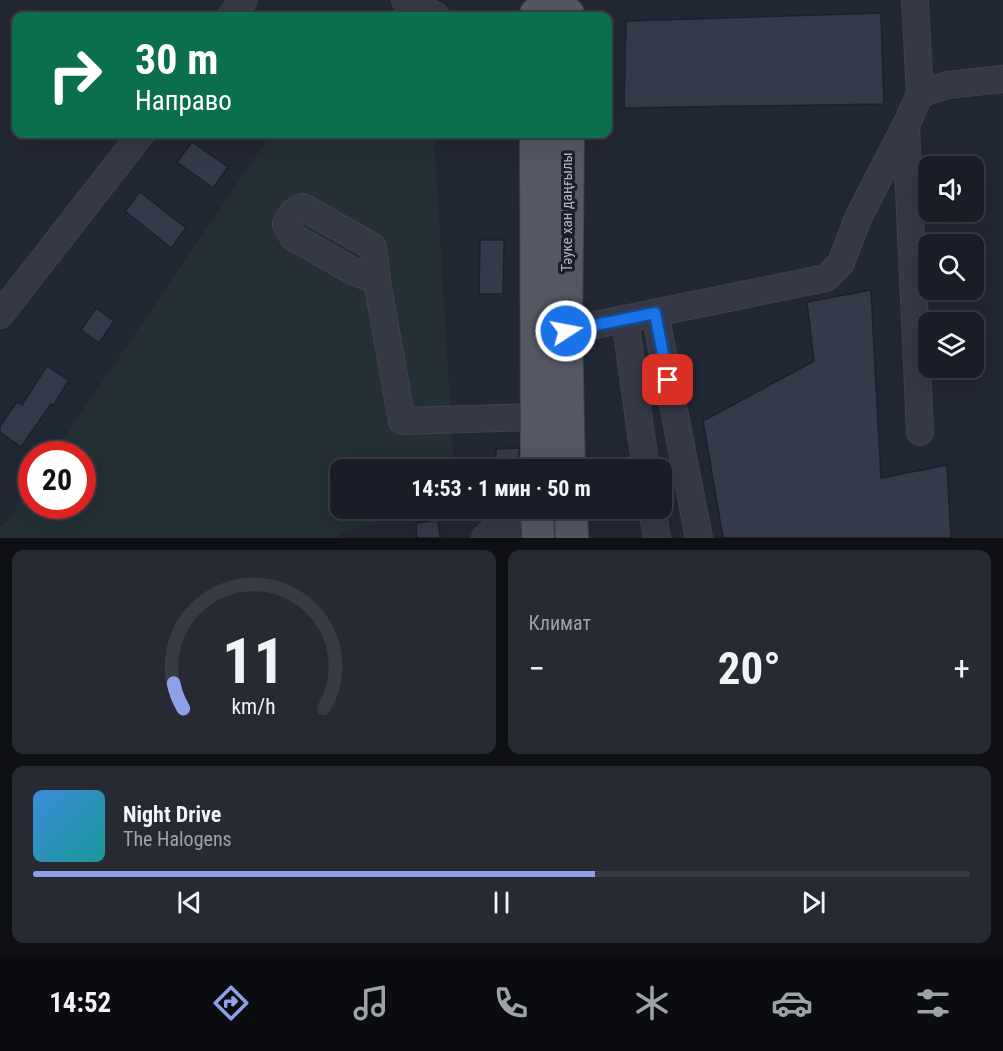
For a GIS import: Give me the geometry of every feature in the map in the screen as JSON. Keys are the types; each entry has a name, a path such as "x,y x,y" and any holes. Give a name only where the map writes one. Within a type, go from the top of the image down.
{"main road":[{"path":"536,10 568,10"},
{"name":"Тәуке хан даңғылы","path":"536,138 551,331 568,459"},
{"name":"Тәуке хан даңғылы","path":"537,459 536,417 551,331 567,138"},
{"path":"571,519 572,538"}],"street":[{"path":"234,12 244,0"},
{"path":"405,0 428,12"},
{"path":"551,331 625,319 826,278 841,263 858,218 920,94 915,0"},
{"path":"920,94 947,85 1003,79"},
{"path":"906,125 920,432"},
{"path":"0,315 138,138"},
{"path":"377,282 402,421 536,417"},
{"path":"655,313 699,538"},
{"path":"625,319 644,459"},
{"path":"654,519 657,538"},
{"path":"485,538 495,529 537,526"}],"shaded area":[{"path":"268,138 434,138 453,459 330,459 330,519 385,519 339,535 337,538 0,538 0,526 5,524 18,505 18,519 96,519 96,441 62,441"}],"building":[{"path":"881,13 884,104 624,108 626,21"},
{"path":"192,142 228,167 213,188 177,162"},
{"path":"140,192 186,228 171,248 125,211"},
{"path":"480,240 504,240 503,294 479,294"},
{"path":"871,290 881,478 947,465 951,538 723,538 703,421 814,361 807,302"},
{"path":"96,308 114,321 99,343 81,330"},
{"path":"47,366 69,380 53,406 51,404 25,441 18,441 18,445 0,432 0,426 17,402 22,405"},
{"path":"519,448 519,459 496,459 496,449"},
{"path":"438,520 440,538 417,538 416,523"}],"route":[{"path":"566,331 655,313 668,380"}]}
